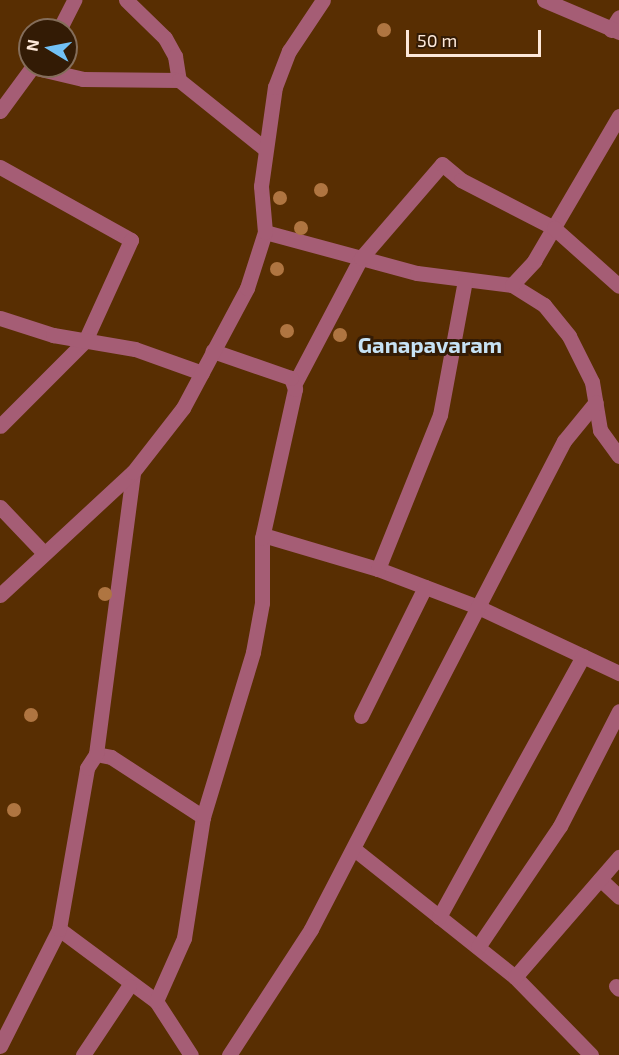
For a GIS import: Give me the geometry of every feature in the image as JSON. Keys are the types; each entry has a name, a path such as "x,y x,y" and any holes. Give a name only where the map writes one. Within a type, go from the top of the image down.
{"street":[{"path":"64,18 74,0"},
{"path":"126,0 165,38 175,56 179,80"},
{"path":"0,595 42,552 133,472 162,439 202,373 247,288 265,232 261,186 265,149 278,78 289,51 323,0"},
{"path":"543,0 574,6 616,26"},
{"path":"0,111 24,78"},
{"path":"78,78 179,80 265,149"},
{"path":"512,285 534,261 604,146 619,116"},
{"path":"604,146 619,153"},
{"path":"156,1001 184,938 203,817 253,652 262,603 263,535 295,383 362,258 442,164 461,180 554,228 619,286"},
{"path":"0,167 130,240 85,340 0,426"},
{"path":"265,232 362,258 465,280 512,285 544,305 569,336 592,382 600,430 619,456"},
{"path":"378,569 440,415 465,280"},
{"path":"0,318 85,340 135,349 202,373"},
{"path":"213,351 295,383"},
{"path":"229,1055 311,929 564,441 596,402"},
{"path":"0,1046 59,929 87,768 96,754 133,472"},
{"path":"0,507 42,552"},
{"path":"263,535 378,569 478,607 619,673"},
{"path":"361,716 425,587"},
{"path":"439,917 583,656"},
{"path":"478,947 560,826 619,711"},
{"path":"96,754 111,757 203,817"},
{"path":"354,849 515,977 591,1055"},
{"path":"515,977 619,857"},
{"path":"600,879 619,897"},
{"path":"59,929 156,1001 192,1055"},
{"path":"83,1055 129,986"}],"district":[{"name":"Ganapavaram","path":"430,345"}]}
